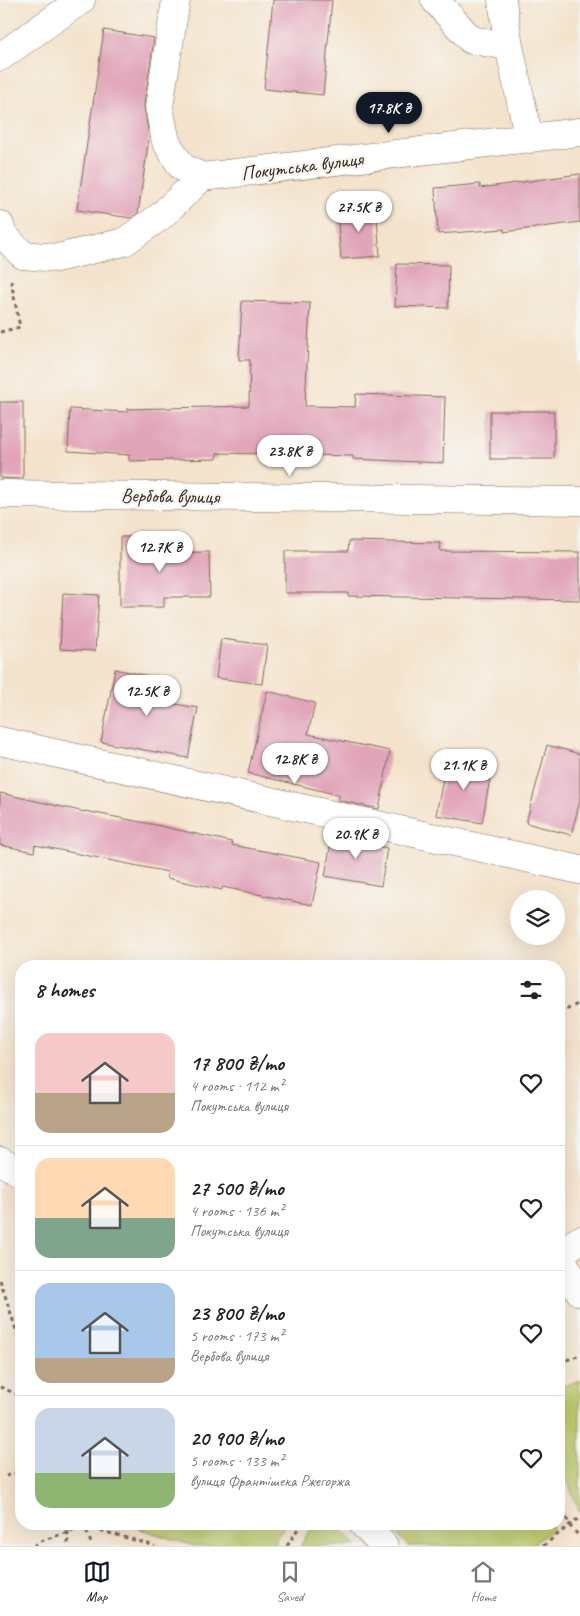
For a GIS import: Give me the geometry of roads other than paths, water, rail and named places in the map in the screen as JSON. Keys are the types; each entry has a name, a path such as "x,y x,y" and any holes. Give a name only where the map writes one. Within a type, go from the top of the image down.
{"street":[{"path":"0,58 81,0"},
{"path":"0,225 2,234 23,255 57,258 124,242 160,216 202,177 182,166 166,142 158,107 176,0"},
{"path":"435,0 471,40 509,46"},
{"path":"502,0 509,46 529,139"},
{"name":"Покутська вулиця","path":"202,177 580,132"},
{"name":"Вербова вулиця","path":"0,494 580,502"},
{"path":"0,741 580,870"},
{"path":"0,1160 15,1169"},
{"path":"566,1249 580,1292"},
{"path":"369,1530 384,1546"}]}
